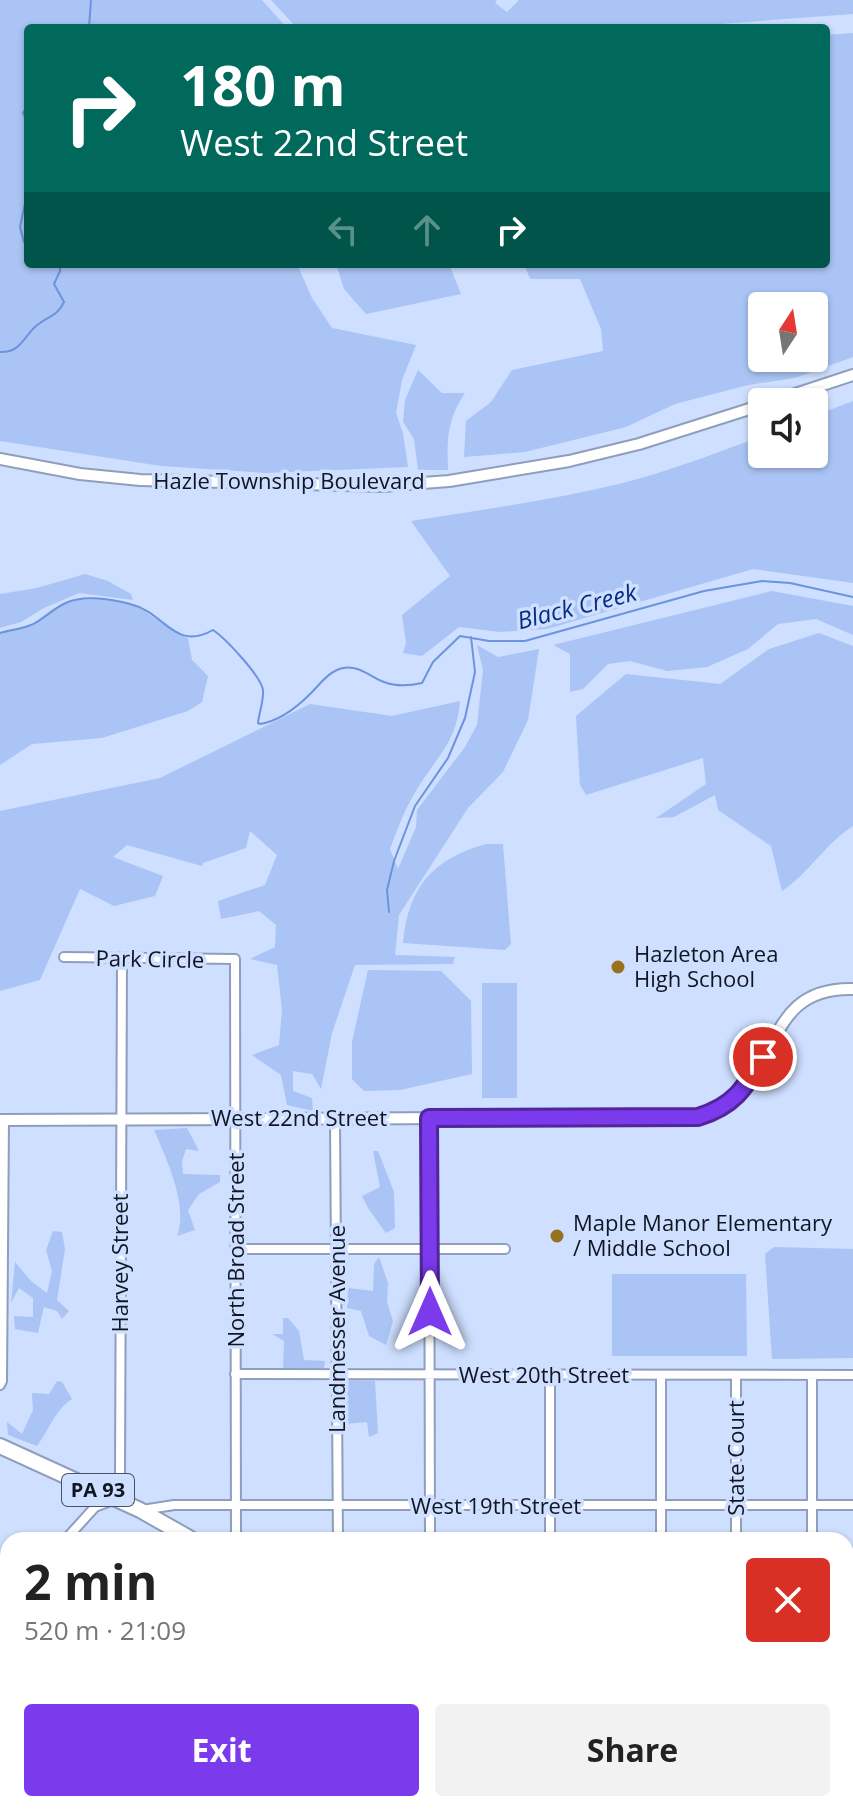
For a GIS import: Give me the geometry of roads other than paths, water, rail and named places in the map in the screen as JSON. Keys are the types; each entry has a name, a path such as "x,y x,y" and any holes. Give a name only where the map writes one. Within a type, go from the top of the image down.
{"highway":[{"name":"PA 93","path":"0,1446 140,1510 176,1532"}],"street":[{"path":"814,388 853,375"},
{"name":"Hazle Township Boulevard","path":"0,459 80,474 140,480 383,486 449,481 569,461 639,444 748,409"},
{"name":"Park Circle","path":"64,957 235,959"},
{"name":"North Broad Street","path":"235,959 236,1532"},
{"name":"Harvey Street","path":"116,1499 120,1477 122,960"},
{"name":"West 22nd Street","path":"2,1120 698,1117 723,1108 734,1100 778,1030 801,1002 817,992 853,989"},
{"name":"Landmesser Avenue","path":"335,1118 338,1532"},
{"path":"429,1118 430,1532"},
{"path":"0,1385 2,1120"},
{"path":"236,1249 505,1249"},
{"name":"West 20th Street","path":"235,1374 853,1375"},
{"path":"550,1375 550,1532"},
{"path":"661,1375 661,1532"},
{"name":"State Court","path":"736,1375 736,1532"},
{"path":"812,1375 812,1532"},
{"path":"72,1532 95,1507 116,1499"},
{"name":"West 19th Street","path":"140,1510 174,1505 853,1505"}],"waterway":[{"path":"89,24 91,0"},
{"path":"24,111 24,115"},
{"path":"24,208 20,227 24,242"},
{"path":"0,352 17,347 35,327 61,307 64,302 54,284 60,268"},
{"name":"Black Creek","path":"0,633 31,625 68,602 90,598 142,608 179,634 200,636 213,630 242,658 261,684 260,724 286,713 304,700 328,675 343,668 360,670 394,685 422,683 433,662 460,636 489,641 525,641 704,591 762,581 790,583 853,597"},
{"path":"389,912 387,890 394,861 415,806 448,758 465,718 475,672 471,637"}],"place":[{"name":"Hazleton Area High School","path":"618,967"},
{"name":"Maple Manor Elementary / Middle School","path":"557,1236"}]}
